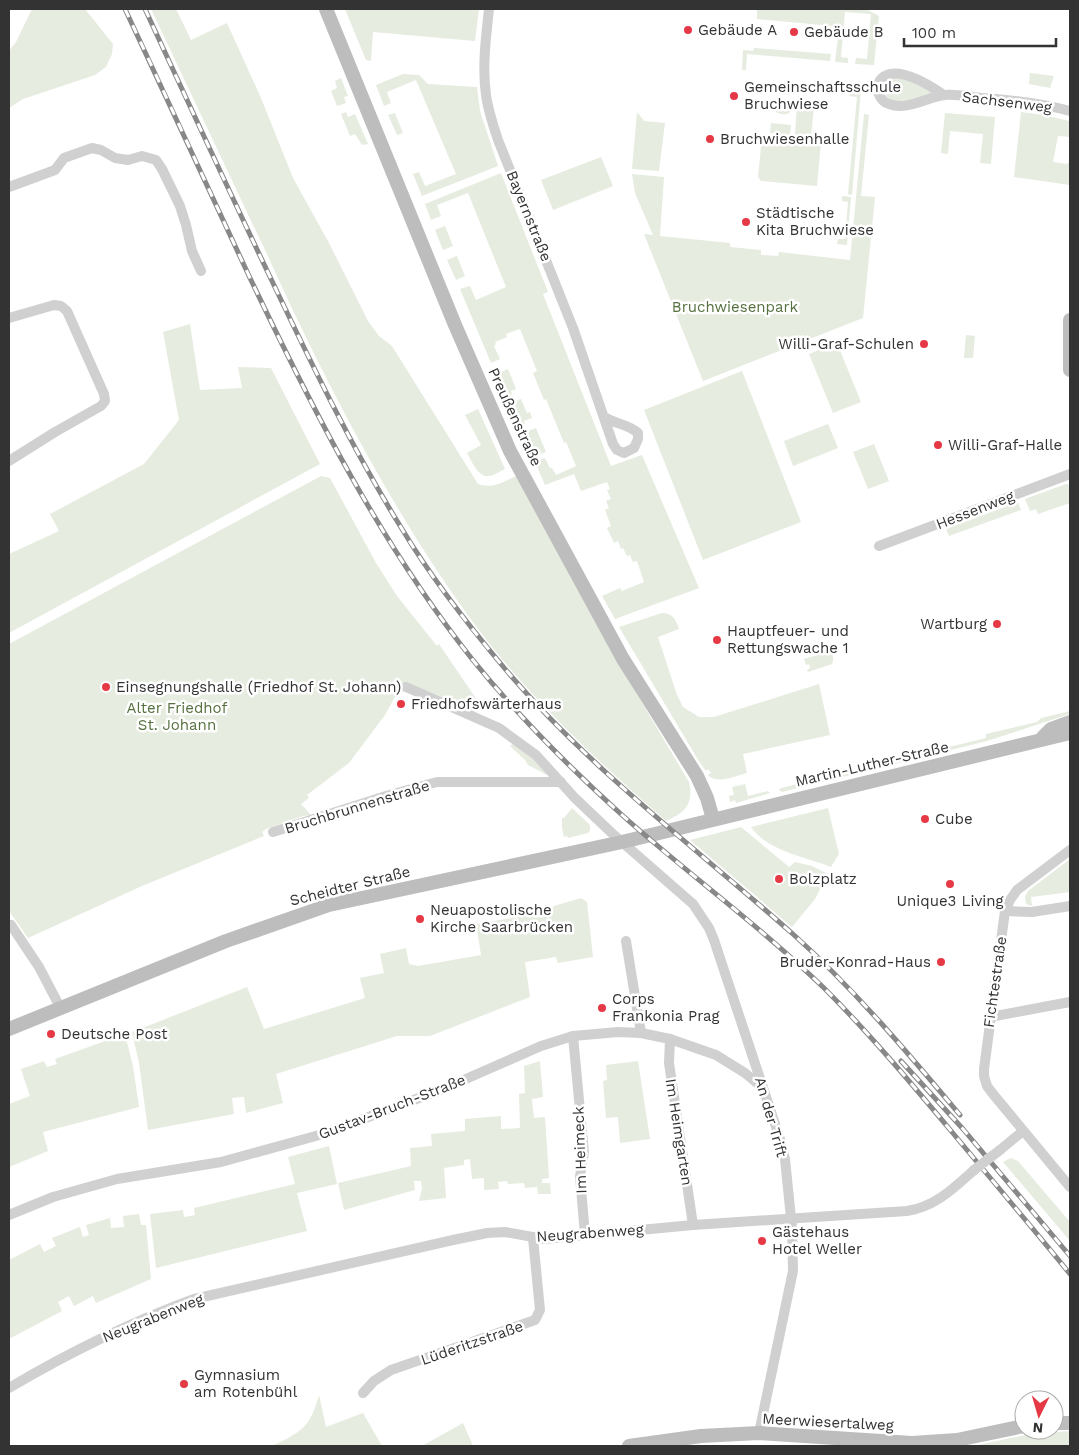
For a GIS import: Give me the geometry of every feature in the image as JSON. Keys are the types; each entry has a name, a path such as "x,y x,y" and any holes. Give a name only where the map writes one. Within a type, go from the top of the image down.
{"main road":[{"name":"Preußenstraße","path":"326,9 455,324 510,451 623,659 697,776 708,798 713,819"},
{"path":"1070,320 1070,370"},
{"name":"Martin-Luther-Straße","path":"1038,741 1051,729 1070,722"},
{"name":"Martin-Luther-Straße","path":"713,819 1070,734"},
{"name":"Scheidter Straße","path":"9,1029 231,939 329,906 622,842 713,819"},
{"name":"Meerwiesertalweg","path":"629,1446 701,1436 759,1433 912,1443 975,1437 1014,1428"}],"street":[{"name":"Bayernstraße","path":"489,9 484,75 488,110 498,140 573,328 604,417"},
{"name":"Sachsenweg","path":"944,95 920,81 901,74 881,79 878,87 878,94 882,100 891,105 902,106 944,95 1024,101 1070,111"},
{"path":"9,187 55,170 64,158 92,148 116,158 128,160 142,156 156,160 162,168 180,206 192,251 201,271"},
{"path":"9,318 54,305 62,306 67,311 104,394 105,401 101,406 9,461"},
{"name":"Hessenweg","path":"879,546 1070,474"},
{"name":"An der Trift","path":"406,687 499,728 536,755 622,842 693,904 709,928 721,959 782,1146 791,1218 792,1285 772,1367 759,1433"},
{"name":"Bruchbrunnenstraße","path":"273,832 437,782 561,782"},
{"name":"Fichtestraße","path":"1070,850 1017,890 1005,911 984,1076 987,1086 993,1094 1070,1187"},
{"path":"1005,911 1032,912 1070,906"},
{"path":"9,926 11,924 25,944 61,1008"},
{"path":"626,941 641,1033"},
{"path":"990,1017 1070,1002"},
{"name":"Gustav-Bruch-Straße","path":"9,1215 53,1197 109,1181 221,1162 323,1134 443,1090 541,1046 573,1036 618,1032 641,1033 670,1039 716,1055 745,1073 764,1089"},
{"name":"Im Heimeck","path":"573,1036 584,1153 580,1176 585,1235"},
{"name":"Im Heimgarten","path":"670,1039 669,1062 693,1225"},
{"name":"Neugrabenweg","path":"9,1388 48,1365 110,1334 194,1299 487,1233 510,1232 544,1239 693,1225 917,1209 933,1203 1023,1131"},
{"name":"Lüderitzstraße","path":"363,1393 374,1381 391,1370 535,1320 540,1310 533,1238"}],"green space":[{"path":"32,9 85,9 113,44 112,54 106,67 95,75 23,99 9,108 9,51 16,42"},
{"path":"151,9 176,9 191,40 227,23 261,98 293,178 329,243 368,321 379,336 392,346 478,484 493,485 516,476 619,664 689,782 689,802 678,815 666,821 561,724 489,643 443,580 399,510 338,401"},
{"path":"345,9 479,9 475,41 373,32 371,61 366,60"},
{"path":"757,9 866,9 879,16 874,65 855,64 856,58 867,59 871,14 845,12 841,57 848,58 848,63 835,62 838,38 832,37 833,26 757,19"},
{"path":"754,48 831,54 830,61 747,54 746,70 742,70 743,50 753,51"},
{"path":"1030,73 1054,76 1050,88 1029,84"},
{"path":"403,74 419,75 428,84 477,87 480,111 498,166 422,196 413,174 419,172 425,186 456,174 416,80 387,92 391,103 384,106 376,85"},
{"path":"341,78 348,96 344,97 346,103 337,106 331,91 337,88 335,81"},
{"path":"892,78 912,82 932,93 930,96 912,100 898,102 892,100 887,98 884,93 885,82"},
{"path":"861,90 852,195 848,194 857,97 849,96 852,92"},
{"path":"775,103 793,104 788,114 782,114 776,112"},
{"path":"797,104 814,106 811,137 795,135"},
{"path":"346,112 348,117 355,114 368,144 362,145 355,134 350,136 341,114"},
{"path":"637,112 644,121 665,123 659,171 632,169"},
{"path":"1021,112 1069,121 1070,137 1058,136 1053,162 1067,164 1070,161 1070,185 1014,177"},
{"path":"395,113 403,133 397,135 388,115"},
{"path":"945,113 995,117 991,164 980,163 983,134 950,131 948,154 941,153"},
{"name":"Bruchwiesenpark","path":"864,114 869,115 861,196 875,197 863,318 703,381 644,234 653,235 635,193 632,174 664,177 660,236 730,243 730,247 761,250 761,255 778,256 779,252 850,260"},
{"path":"771,123 791,125 790,135 770,133"},
{"path":"762,137 821,142 817,186 761,181 758,177"},
{"path":"601,157 613,186 553,210 541,180"},
{"path":"501,173 548,292 543,294 611,466 642,455 699,588 615,619 602,596 620,588 622,591 644,582 637,561 633,562 630,555 627,556 623,548 621,549 618,541 614,543 607,528 611,526 605,510 609,508 606,501 611,499 607,490 610,489 607,482 581,491 574,474 545,485 535,462 545,458 556,475 576,466 566,442 564,443 546,399 544,400 533,373 537,371 520,329 506,334 507,337 495,342 494,346 500,359 491,363 460,289 470,286 476,300 506,287 468,193 437,205 441,216 431,220 425,204"},
{"path":"842,196 851,197 847,245 837,244 838,239 845,239 845,231 838,230 839,226 846,227 848,202 842,201"},
{"path":"445,226 453,246 443,250 435,230"},
{"path":"457,256 465,276 456,280 447,260"},
{"path":"190,324 200,390 242,388 238,367 271,368 320,464 9,633 9,554 59,531 50,514 144,464 179,420 163,332"},
{"path":"966,335 975,336 973,358 964,358"},
{"path":"837,343 861,402 833,413 809,354"},
{"path":"508,369 516,389 511,391 512,394 506,397 496,374"},
{"path":"742,371 801,522 703,560 644,410"},
{"path":"521,399 527,413 530,412 532,418 524,421 525,424 519,427 509,404"},
{"path":"478,409 505,469 491,476 485,476 479,472 467,453 481,445 465,415"},
{"path":"828,424 838,448 793,466 784,441"},
{"path":"536,428 546,452 533,457 522,433"},
{"path":"874,444 889,481 868,489 853,452"},
{"name":"Alter Friedhof St. Johann","path":"321,476 330,478 376,563 397,596 437,646 439,644 479,703 474,713 408,684 401,694 397,693 385,715 349,763 307,795 309,798 301,804 311,815 266,829 262,832 264,836 142,886 28,938 9,911 9,644"},
{"path":"1066,484 1070,485 1070,503 1038,514 1036,509 1030,511 1025,499"},
{"path":"1018,502 1021,510 949,536 946,529"},
{"path":"662,613 669,614 674,618 679,629 658,637 677,695 683,707 699,717 714,717 819,684 830,735 743,754 747,773 721,780 712,778 708,775 711,773 708,769 706,771 700,763 619,627"},
{"path":"827,652 833,654 832,664 808,672 809,664 806,665 804,659"},
{"path":"1070,711 1070,714 987,741 782,792 779,790 986,738 986,734 1037,722 1041,718"},
{"path":"514,743 539,761 547,775 528,765 510,746"},
{"path":"745,784 748,796 768,791 770,793 736,803 735,800 730,802 729,796 734,795 732,787"},
{"path":"572,808 590,825 590,830 588,833 568,838 567,836 564,837 562,818"},
{"path":"828,808 839,854 831,867 777,848 758,835 751,827"},
{"path":"741,827 789,867 795,862 812,866 828,874 815,899 792,927 690,840"},
{"path":"1070,859 1070,892 1031,897 1032,906 1026,904 1025,897 1028,891"},
{"path":"581,898 587,902 593,957 558,963 556,957 525,962 530,997 430,1036 397,1036 276,1074 283,1103 246,1113 244,1097 232,1098 234,1114 148,1130 139,1063 132,1032 247,987 264,1029 365,998 360,978 384,973 380,954 406,948 409,964 418,966 481,955 476,924 548,912 554,906"},
{"path":"125,1034 133,1066 139,1107 43,1132 48,1151 9,1167 9,1104 30,1096 21,1069 44,1061 47,1067 57,1064 55,1059"},
{"path":"540,1061 543,1097 532,1099 534,1118 545,1117 549,1178 542,1179 542,1183 550,1183 551,1194 538,1194 537,1187 525,1188 524,1183 508,1184 507,1181 498,1182 499,1189 484,1190 484,1178 472,1179 470,1159 464,1160 464,1165 444,1168 446,1198 419,1201 422,1189 421,1181 414,1181 415,1190 344,1210 338,1183 411,1166 410,1148 432,1146 431,1134 465,1131 465,1119 501,1116 501,1129 520,1128 519,1094 525,1093 524,1066"},
{"path":"638,1061 650,1139 620,1143 618,1117 606,1118 603,1081 607,1080 606,1065"},
{"path":"329,1146 337,1184 297,1193 307,1231 156,1268 150,1214 183,1210 184,1217 195,1215 194,1208 295,1184 288,1157"},
{"path":"1011,1158 1018,1161 1070,1222 1070,1241 1003,1162"},
{"path":"139,1214 141,1225 146,1225 151,1279 96,1303 93,1296 74,1306 69,1296 58,1302 62,1311 9,1339 9,1260 40,1244 44,1252 56,1246 52,1238 80,1227 83,1237 89,1235 86,1225 110,1218 111,1228 124,1227 123,1216"},
{"path":"319,1395 326,1427 363,1413 382,1446 272,1446 303,1428 312,1415"},
{"path":"463,1423 473,1446 422,1446"},
{"path":"1070,1431 1070,1446 973,1446 1014,1437 1014,1440 1064,1440 1064,1432"}],"railway":[{"path":"125,9 250,278 324,427 378,523 439,615 472,659 507,700 583,778 647,837 775,943 841,1005 921,1095 1070,1274"},
{"path":"145,9 302,344 334,407 384,499 451,602 506,670 539,707 609,775 794,935 838,977 880,1022 960,1115"},
{"path":"901,1061 963,1129 1070,1256"}],"place":[{"name":"Gebäude A","path":"688,30"},
{"name":"Gebäude B","path":"794,32"},
{"name":"Gemeinschaftsschule Bruchwiese","path":"734,96"},
{"name":"Bruchwiesenhalle","path":"710,139"},
{"name":"Städtische Kita Bruchwiese","path":"746,222"},
{"name":"Willi-Graf-Schulen","path":"924,344"},
{"name":"Willi-Graf-Halle","path":"938,445"},
{"name":"Wartburg","path":"997,624"},
{"name":"Hauptfeuer- und Rettungswache 1","path":"717,640"},
{"name":"Einsegnungshalle (Friedhof St. Johann)","path":"106,687"},
{"name":"Friedhofswärterhaus","path":"401,704"},
{"name":"Cube","path":"925,819"},
{"name":"Bolzplatz","path":"779,879"},
{"name":"Unique3 Living","path":"950,884"},
{"name":"Neuapostolische Kirche Saarbrücken","path":"420,919"},
{"name":"Bruder-Konrad-Haus","path":"941,962"},
{"name":"Corps Frankonia Prag","path":"602,1008"},
{"name":"Deutsche Post","path":"51,1034"},
{"name":"Gästehaus Hotel Weller","path":"762,1241"},
{"name":"Gymnasium am Rotenbühl","path":"184,1384"}]}
